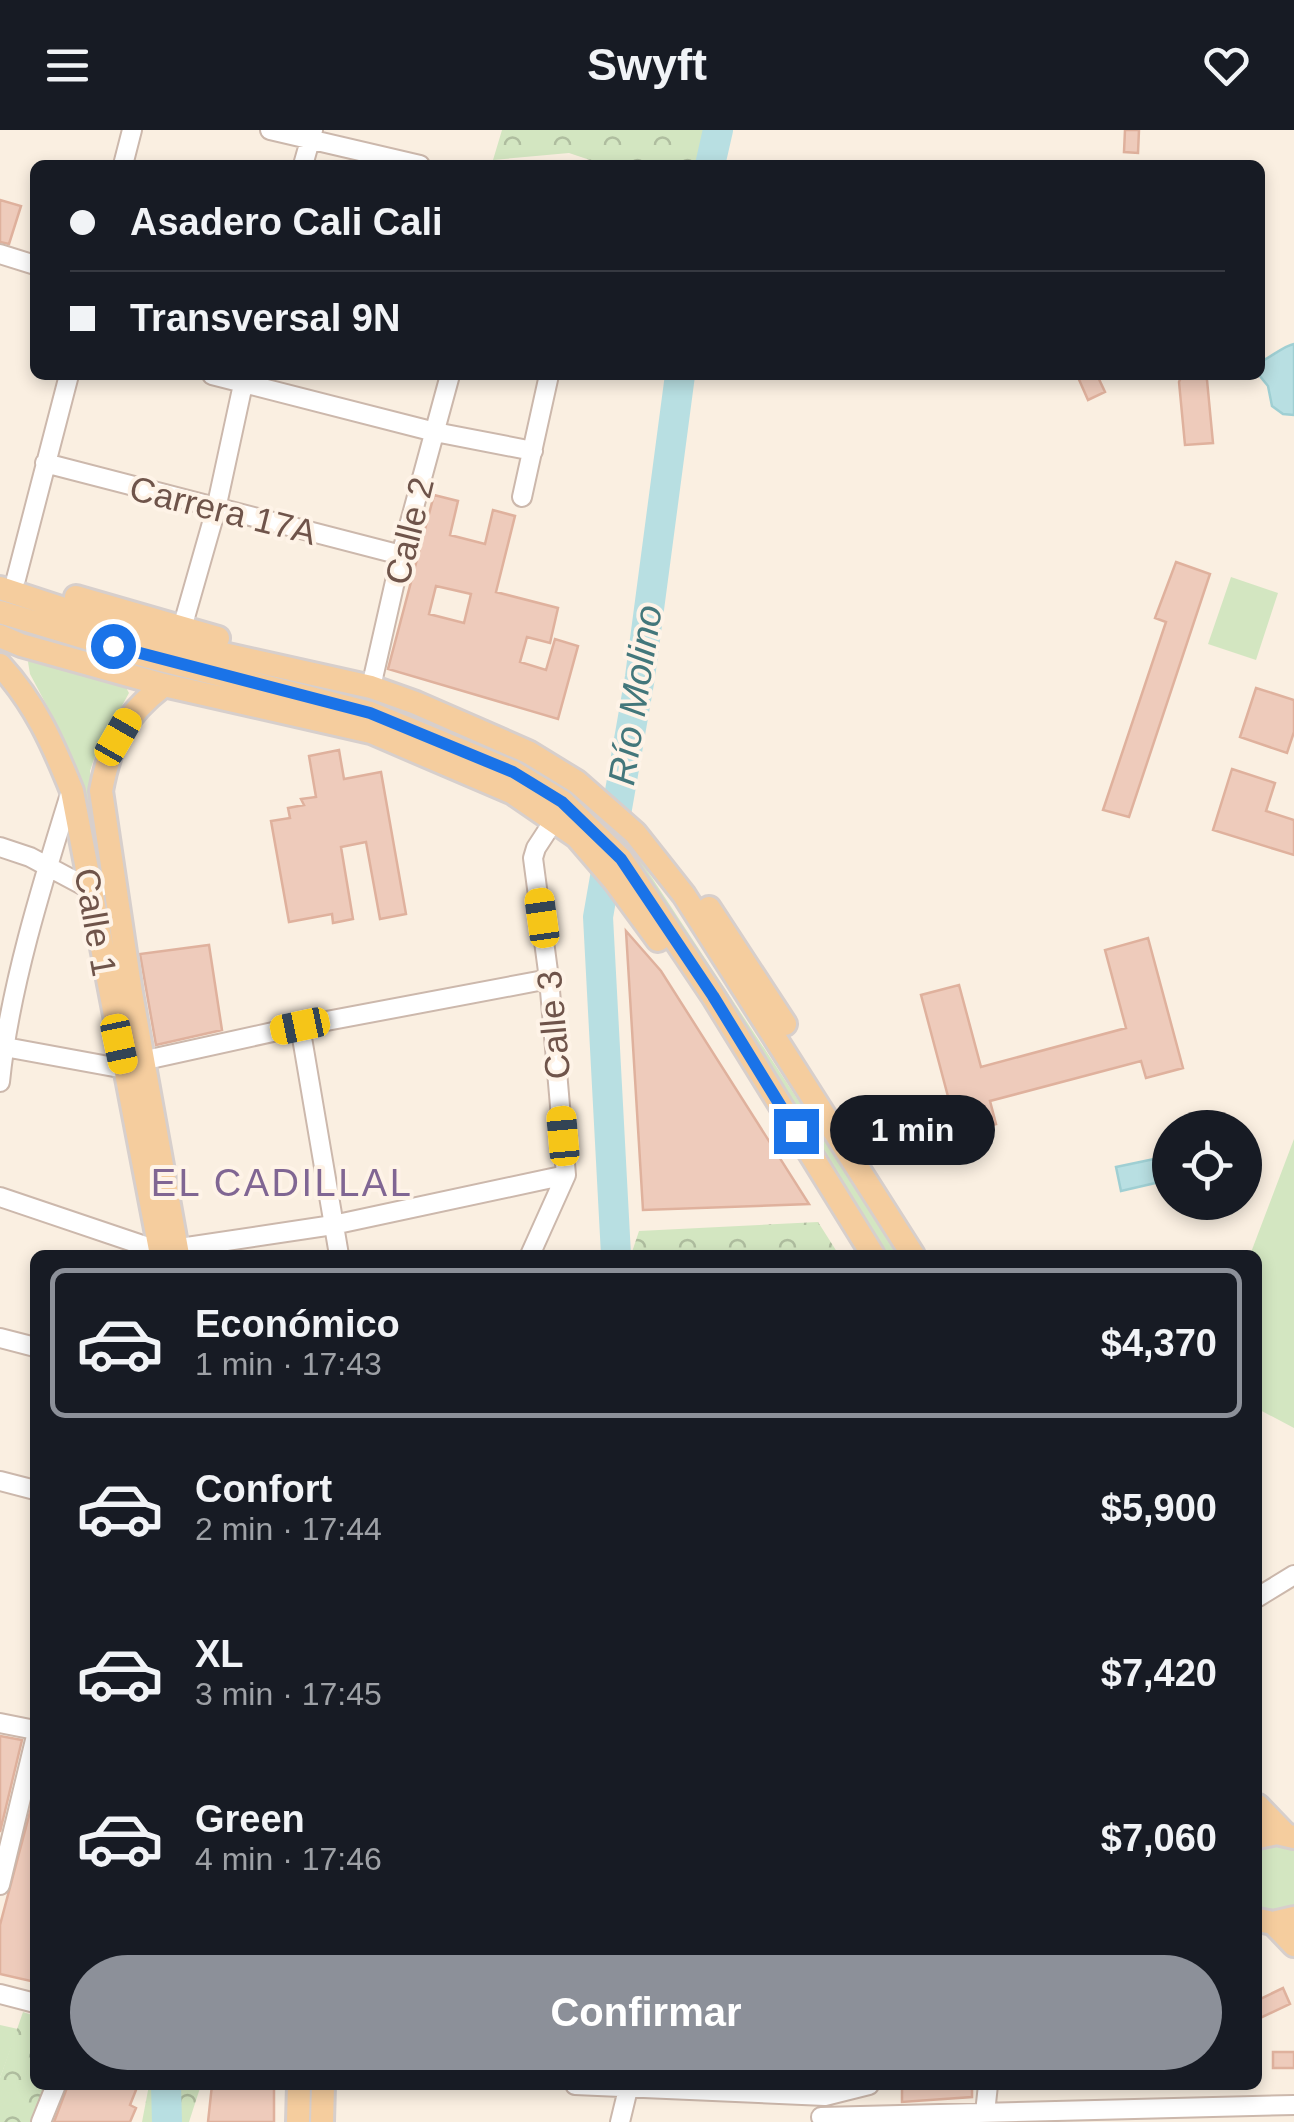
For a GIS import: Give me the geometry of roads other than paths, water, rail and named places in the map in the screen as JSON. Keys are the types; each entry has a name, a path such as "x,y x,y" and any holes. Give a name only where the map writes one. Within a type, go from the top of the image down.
{"main road":[{"path":"5,581 363,677 371,687"},
{"path":"5,581 152,638 371,687 416,702 528,752 577,782 635,834 684,895 910,1250"},
{"path":"0,612 146,656 388,720 513,772 562,802 713,996 870,1250"},
{"path":"0,636 164,685 371,732 513,793 553,822 583,832"},
{"name":"Calle 1","path":"0,665 48,731 72,791 90,889 135,1065 169,1250"},
{"name":"Calle 1","path":"135,1065 131,993 101,792 106,766 134,708 164,685"},
{"path":"635,834 668,850 734,942 926,1250"},
{"path":"617,869 855,1250"},
{"path":"758,1069 764,1100"},
{"path":"1262,1807 1290,1836"},
{"path":"1262,1837 1290,1836"},
{"path":"1275,1920 1294,1945"},
{"path":"298,2122 299,2090"},
{"path":"322,2122 323,2090"}],"street":[{"path":"124,160 132,130"},
{"path":"270,130 312,135 402,160"},
{"path":"304,160 312,135"},
{"path":"0,254 30,263"},
{"path":"5,581 45,463 68,380"},
{"path":"182,628 216,508 244,380"},
{"path":"251,380 435,432 533,450"},
{"name":"Calle 2","path":"371,687 401,555 449,380"},
{"path":"522,498 548,380"},
{"name":"Carrera 17A","path":"45,463 401,555"},
{"path":"0,1082 2,1046 48,867 72,791"},
{"name":"Calle 3","path":"553,822 533,858 550,979 566,1175"},
{"path":"0,846 90,889 114,886"},
{"path":"2,1046 135,1065 300,1026 550,979"},
{"path":"300,1026 337,1250"},
{"path":"181,1250 333,1224 566,1175"},
{"path":"532,1250 566,1175"},
{"path":"0,1197 163,1250"},
{"path":"0,1338 30,1346"},
{"path":"0,1481 30,1489"},
{"path":"1262,1595 1294,1575"},
{"path":"0,1723 30,1729"},
{"path":"0,1885 30,1761"},
{"path":"0,1994 30,2002"},
{"path":"41,2122 54,2090"},
{"path":"620,2122 628,2090"},
{"path":"728,2090 827,2091 820,2120 985,2118 1294,2104"},
{"path":"985,2118 988,2090"}],"water":[{"path":"1294,344 1294,415 1283,414 1272,406 1263,380 1265,359"},
{"path":"1152,1159 1152,1184 1121,1191 1116,1167"}],"waterway":[{"name":"Río Molino","path":"711,160 718,130"},
{"name":"Río Molino","path":"616,1250 598,917 640,677 679,380"},
{"name":"Río Molino","path":"166,2090 167,2122"}],"district":[{"name":"EL CADILLAL","path":"282,1183"}]}
